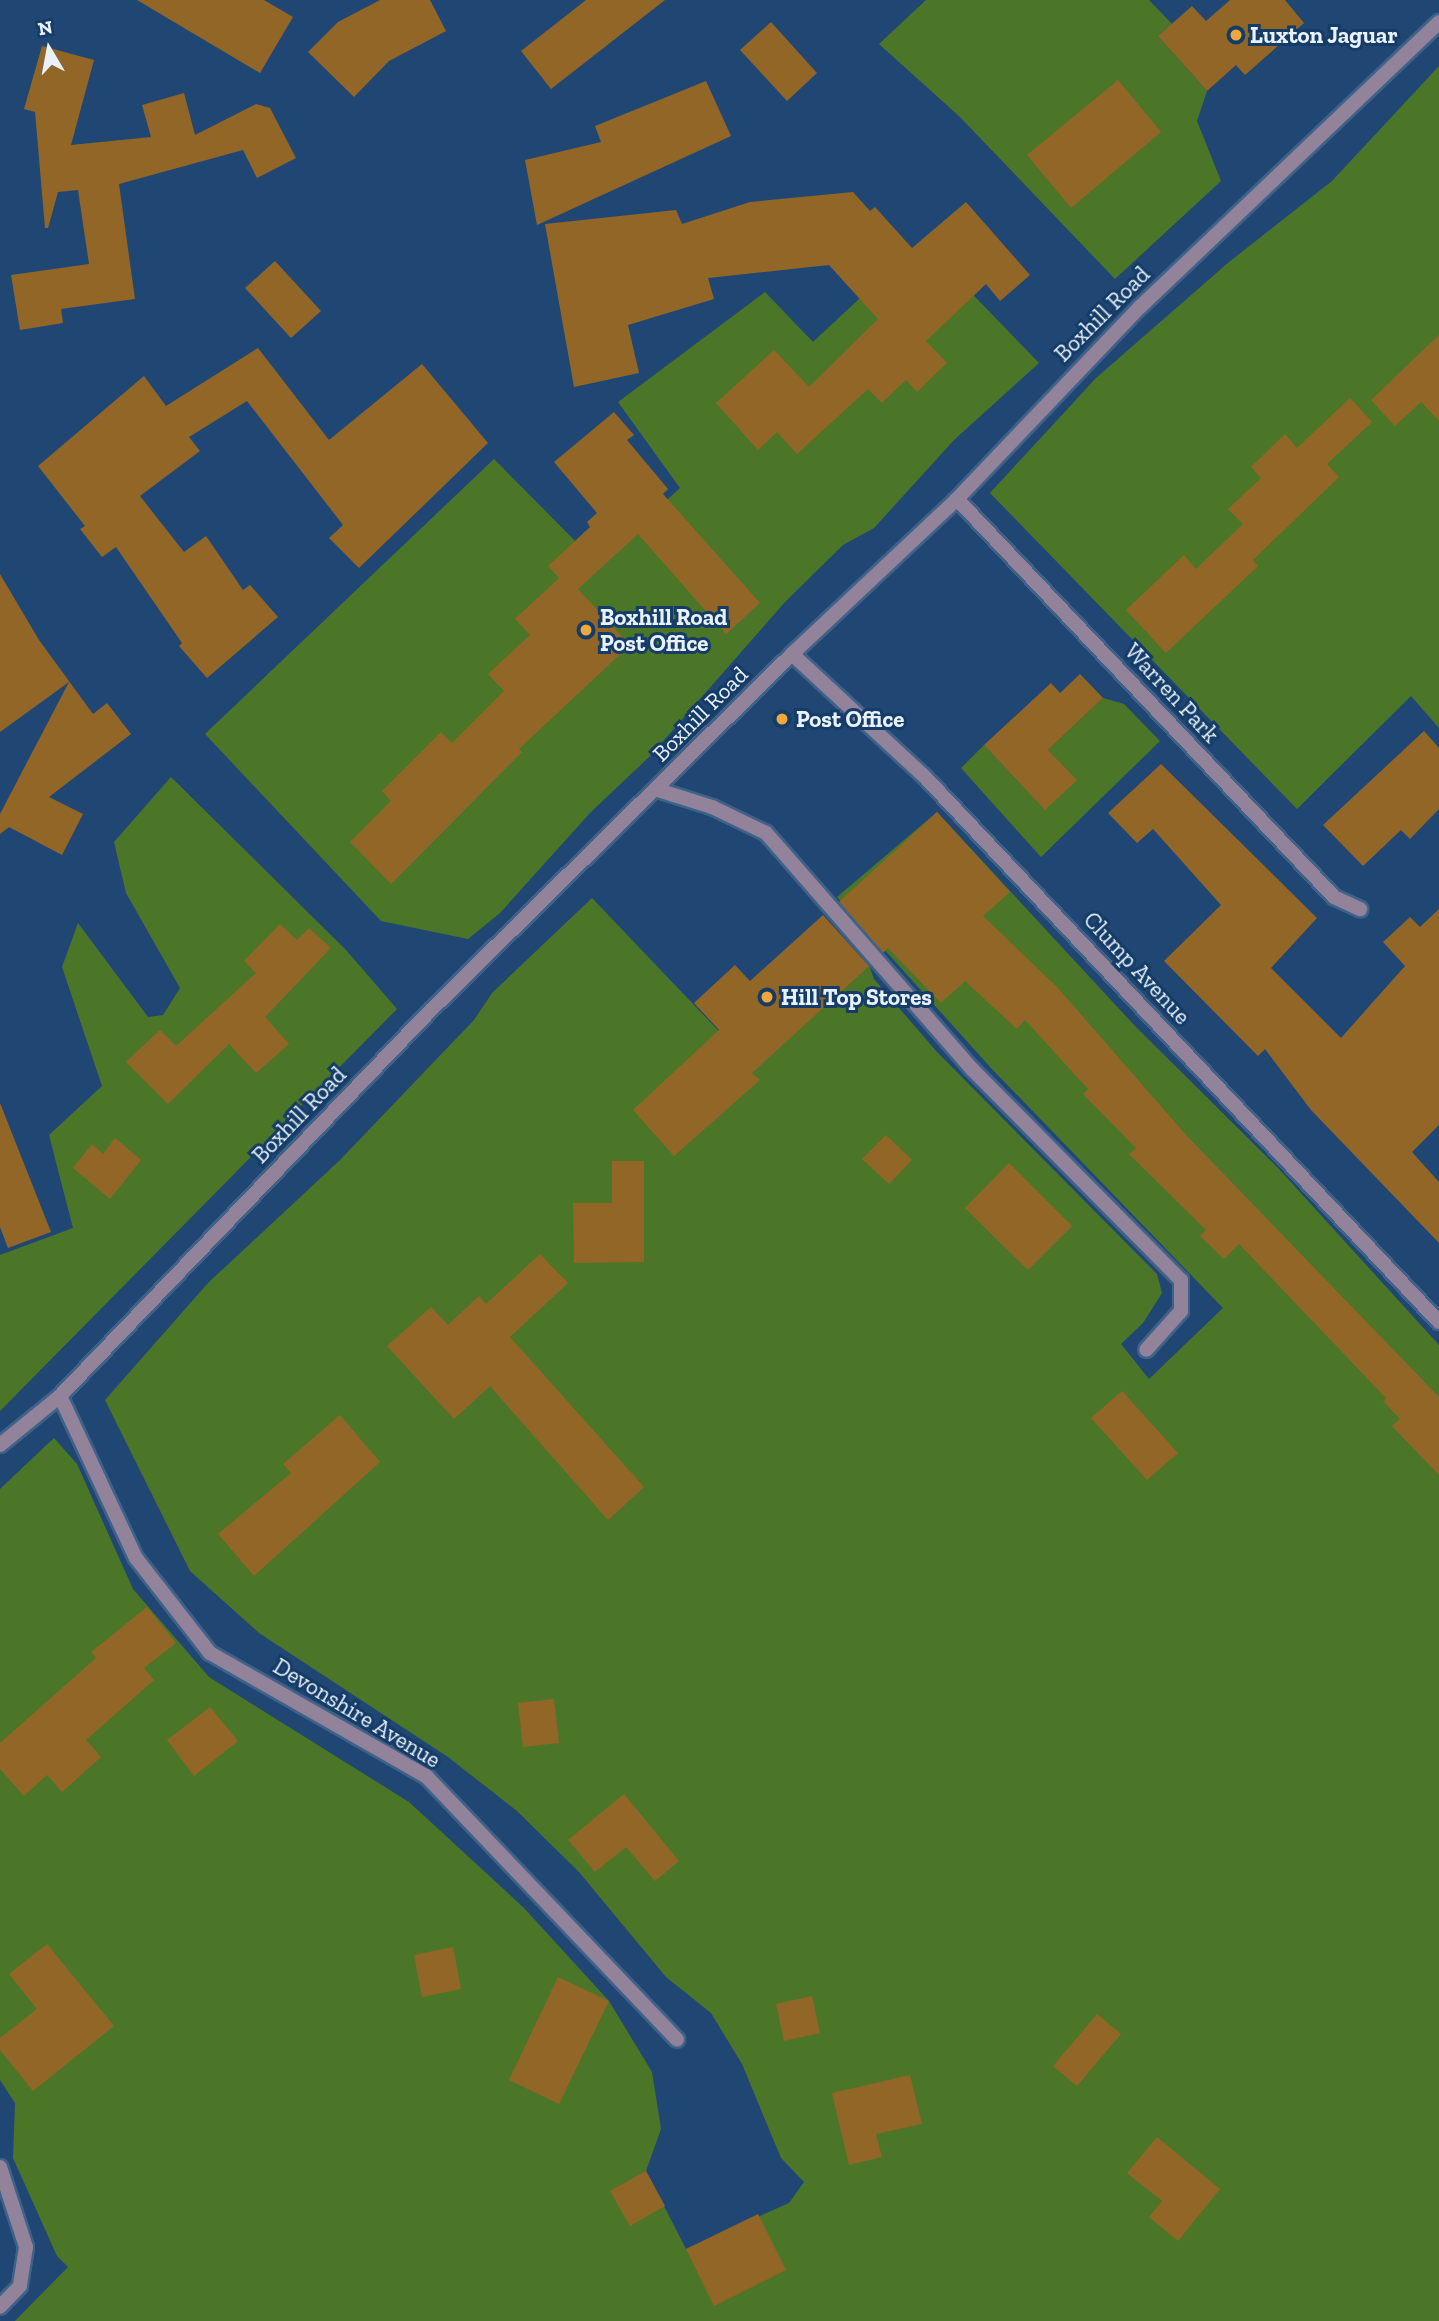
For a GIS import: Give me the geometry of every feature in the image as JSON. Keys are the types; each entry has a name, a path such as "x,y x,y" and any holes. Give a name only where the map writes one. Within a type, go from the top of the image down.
{"street":[{"name":"Boxhill Road","path":"0,1445 60,1396 430,1011 658,790 792,654 957,499 1140,307 1439,22"},
{"name":"Warren Park","path":"957,499 1334,897 1360,909"},
{"name":"Clump Avenue","path":"792,654 925,777 1439,1322"},
{"path":"658,790 712,807 766,833 972,1069 1181,1280 1181,1311 1146,1350"},
{"name":"Devonshire Avenue","path":"60,1396 136,1558 210,1653 426,1776 677,2040"},
{"path":"0,2167 26,2248 20,2286 0,2307"}],"green space":[{"path":"926,0 1149,0 1172,24 1158,36 1207,91 1197,121 1221,181 1115,279 960,117 879,44"},
{"path":"1439,66 1439,728 1411,696 1297,809 990,493 1096,378 1229,262 1332,181"},
{"path":"921,241 1039,363 954,440 874,528 843,545 785,602 650,756 590,813 500,913 468,939 381,921 205,734 494,459 597,563 680,488 618,402 765,292 813,342"},
{"path":"1103,698 1124,704 1160,741 1041,857 961,768 984,745 1045,809 1076,780 1048,750"},
{"path":"171,777 346,950 397,1009 0,1411 0,1255 73,1228 49,1135 102,1086 62,967 78,923 148,1017 163,1015 180,988 126,893 114,842"},
{"path":"937,812 1135,1026 1278,1168 1439,1345 1439,2321 15,2321 68,2267 57,2256 13,2158 15,2103 0,2080 0,1489 54,1438 77,1464 133,1589 209,1677 409,1802 524,1908 609,2001 652,2072 661,2129 646,2171 686,2249 789,2203 804,2182 781,2158 742,2064 711,2013 666,1977 579,1872 517,1811 448,1757 259,1633 190,1571 105,1400 208,1283 340,1160 474,1020 492,993 592,898 755,1069 869,965 874,979 937,1052 1157,1274 1162,1293 1143,1323 1121,1344 1149,1379 1223,1308 991,1068 837,897"}],"building":[{"path":"137,0 264,0 293,17 260,73"},
{"path":"380,0 430,0 446,31 389,61 354,97 308,52 338,22"},
{"path":"586,0 665,0 551,89 521,51"},
{"path":"1230,0 1285,0 1304,23 1245,75 1236,65 1207,91 1158,36 1192,6 1206,21"},
{"path":"771,22 817,73 787,101 740,50"},
{"path":"42,46 94,60 71,145 151,137 142,105 184,93 195,135 256,104 270,108 296,158 257,178 243,150 119,184 135,299 61,309 63,323 20,330 11,275 89,264 78,190 58,192 48,228 45,228 35,112 24,109"},
{"path":"1118,80 1161,132 1071,208 1027,155"},
{"path":"706,81 731,136 537,225 525,160 601,142 595,126"},
{"path":"853,192 870,211 875,207 912,248 966,202 1030,275 1000,301 986,284 926,341 947,363 917,392 906,380 882,403 868,389 797,454 777,432 758,450 716,403 774,350 809,387 878,319 829,265 708,278 714,299 628,325 639,373 574,387 545,224 676,210 682,224 750,202"},
{"path":"275,261 321,311 291,338 245,288"},
{"path":"1439,335 1439,421 1421,402 1395,426 1371,400"},
{"path":"258,348 329,440 422,364 488,443 359,568 329,538 343,525 247,401 189,437 200,451 140,496 184,552 206,536 243,590 250,585 278,617 207,678 179,646 182,643 116,547 102,557 80,529 85,526 38,466 144,376 166,406"},
{"path":"1350,398 1372,422 1327,464 1339,477 1253,560 1258,566 1166,653 1126,610 1184,555 1196,569 1243,524 1228,509 1261,478 1251,467 1285,434 1297,448"},
{"path":"614,412 634,435 627,440 668,489 663,494 760,603 726,634 638,534 578,589 630,645 519,749 522,752 391,884 350,842 391,801 382,791 441,732 452,743 504,691 488,674 530,635 515,619 559,578 548,566 590,527 587,522 597,513 554,462"},
{"path":"0,574 39,640 93,714 107,703 131,734 49,797 83,814 62,855 9,827 0,834 0,814 69,682 0,732"},
{"path":"1080,674 1103,698 1048,750 1077,780 1045,810 984,745 1051,683 1060,693"},
{"path":"1424,731 1439,748 1439,809 1410,839 1401,830 1363,866 1323,825"},
{"path":"1161,764 1317,918 1271,968 1341,1038 1405,966 1383,942 1410,917 1420,927 1439,909 1439,1125 1412,1152 1439,1182 1439,1243 1311,1110 1265,1049 1258,1056 1164,961 1221,905 1153,829 1137,843 1108,813"},
{"path":"937,812 1010,892 983,916 1057,987 1187,1136 1439,1397 1439,1475 1392,1426 1400,1419 1383,1401 1386,1398 1239,1244 1224,1259 1200,1236 1206,1230 1129,1154 1136,1148 1083,1094 1088,1089 1025,1020 1017,1029 965,981 941,1003 888,948 883,953 839,902"},
{"path":"823,915 869,966 752,1073 760,1080 674,1156 633,1110 719,1030 694,1003 735,965 750,981"},
{"path":"280,924 297,940 309,928 331,948 265,1017 289,1044 256,1073 229,1044 168,1104 126,1062 160,1030 176,1046 256,973 244,961"},
{"path":"0,1103 51,1232 8,1248 0,1227"},
{"path":"886,1135 912,1160 889,1184 862,1159"},
{"path":"115,1138 141,1160 110,1199 73,1168 92,1144 103,1154"},
{"path":"612,1161 644,1161 644,1262 574,1263 573,1203 612,1203"},
{"path":"1009,1163 1072,1226 1028,1270 965,1208"},
{"path":"540,1254 568,1283 510,1337 644,1487 608,1520 490,1386 454,1419 387,1346 431,1307 448,1325 479,1296 486,1304"},
{"path":"1122,1391 1178,1453 1147,1480 1091,1418"},
{"path":"340,1415 380,1462 254,1576 218,1534 291,1473 283,1464"},
{"path":"147,1607 176,1643 144,1668 154,1680 86,1740 101,1757 62,1792 47,1775 24,1796 0,1769 0,1743 96,1658 91,1652"},
{"path":"554,1699 559,1743 523,1747 518,1703"},
{"path":"210,1707 238,1741 194,1776 167,1740"},
{"path":"624,1794 679,1861 655,1881 626,1847 595,1872 568,1840"},
{"path":"47,1944 114,2026 33,2091 0,2050 0,2038 37,2009 9,1974"},
{"path":"453,1947 461,1989 422,1997 414,1955"},
{"path":"558,1977 609,2001 559,2104 509,2080"},
{"path":"812,1996 820,2033 784,2041 776,2004"},
{"path":"1097,2014 1121,2034 1077,2086 1053,2066"},
{"path":"910,2075 922,2124 876,2134 882,2157 849,2165 832,2093"},
{"path":"1157,2137 1220,2189 1178,2241 1149,2217 1162,2201 1127,2173"},
{"path":"646,2171 665,2206 630,2226 610,2191"},
{"path":"758,2214 786,2270 714,2306 686,2249"}],"place":[{"name":"Luxton Jaguar","path":"1236,35"},
{"name":"Boxhill Road Post Office","path":"586,630"},
{"name":"Post Office","path":"782,719"},
{"name":"Hill Top Stores","path":"767,997"}]}
